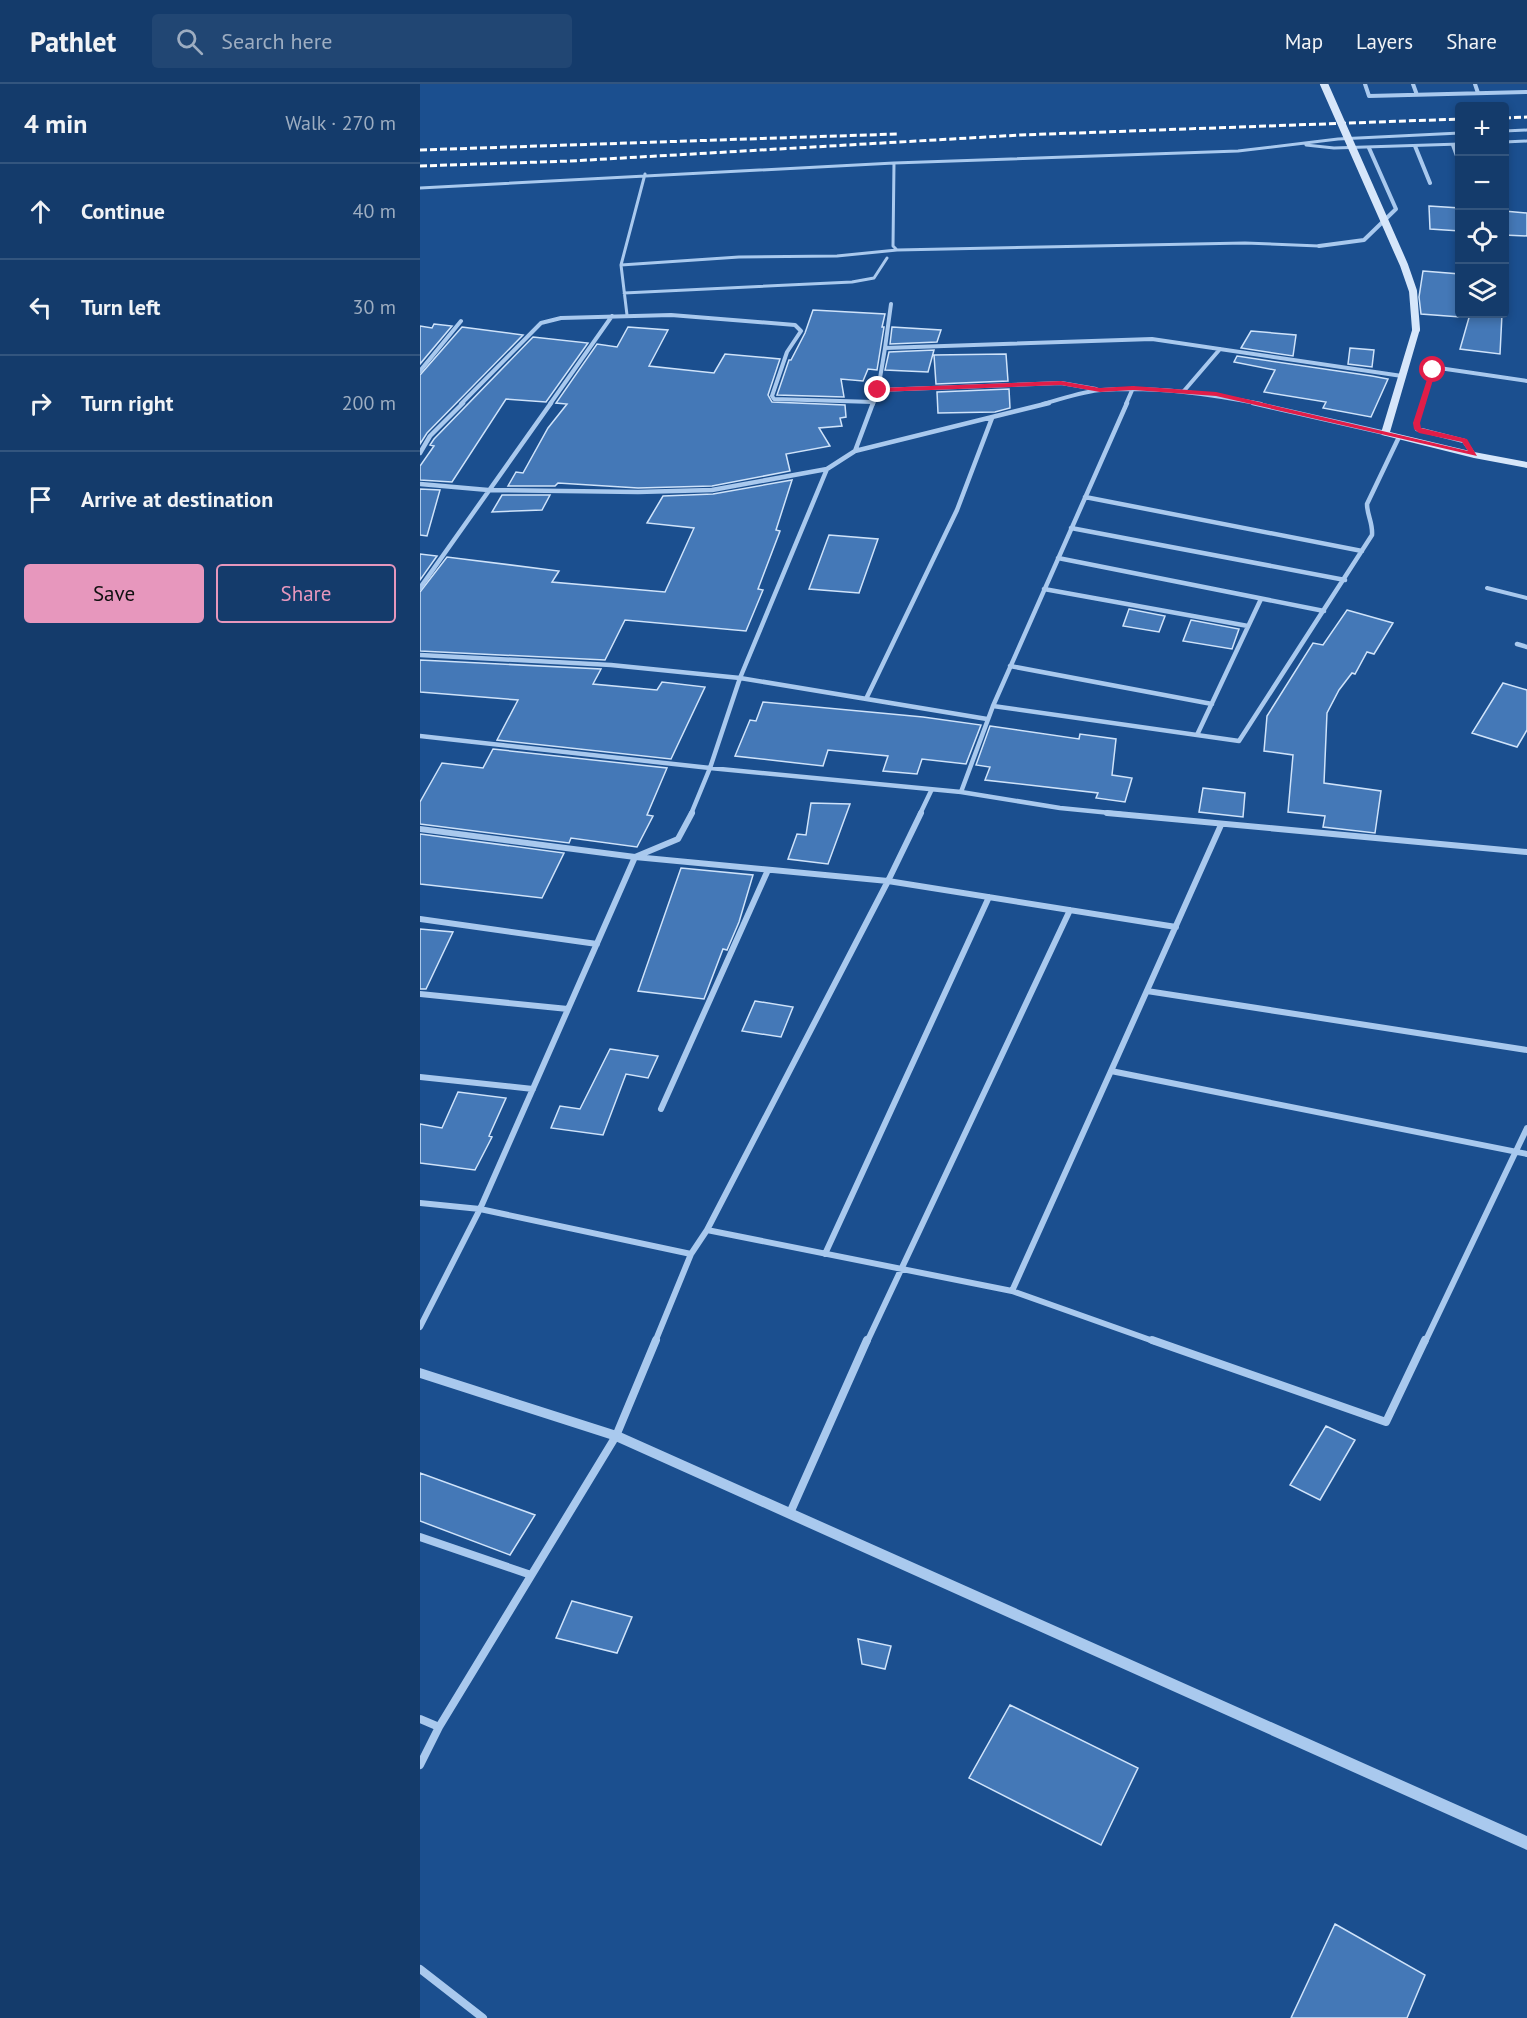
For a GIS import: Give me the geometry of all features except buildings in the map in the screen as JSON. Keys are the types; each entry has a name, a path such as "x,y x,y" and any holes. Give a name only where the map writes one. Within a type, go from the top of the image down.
{"main road":[{"path":"1324,84 1404,265 1413,291 1416,329 1385,433 1474,455 1527,465"}],"street":[{"path":"1365,84 1369,96 1527,93"},
{"path":"1413,84 1417,95"},
{"path":"1475,84 1478,93"},
{"path":"1453,145 1457,156"},
{"path":"1415,146 1430,183"},
{"path":"1319,246 1364,240 1396,209 1369,148"},
{"path":"855,451 878,390 891,304"},
{"path":"420,453 430,436 541,323 561,318 627,315 730,318 795,325 801,331 795,335 772,396 774,399 873,402"},
{"path":"420,588 612,316"},
{"path":"420,371 461,321"},
{"path":"885,348 1152,339 1402,375"},
{"path":"1183,392 1220,349"},
{"path":"1474,455 1464,441 1417,429 1416,423 1433,370 1439,368 1527,381"},
{"path":"878,390 1061,383 1100,390"},
{"path":"420,484 488,490 638,492 712,490 827,469 855,451 1100,390 1133,388 1216,394 1385,433"},
{"path":"961,792 987,719 1133,388"},
{"path":"866,699 957,510 992,417"},
{"path":"993,706 1239,741 1345,580 1374,530 1367,504 1399,437"},
{"path":"420,1327 480,1209 635,857 678,839 689,819 710,768 740,678 827,469"},
{"path":"1085,497 1362,551"},
{"path":"1071,528 1345,580"},
{"path":"1058,558 1324,611"},
{"path":"1044,590 1248,626"},
{"path":"1197,735 1261,599"},
{"path":"1517,645 1527,647"},
{"path":"420,655 611,665 740,678 987,719"},
{"path":"1010,666 1212,704"},
{"path":"420,736 710,768 961,792 1060,808 1221,825 1527,852"},
{"path":"420,1765 439,1727 616,1436 691,1254 706,1230 888,881 931,790"},
{"path":"1012,1291 1221,825"},
{"path":"420,829 635,857 888,881 1176,927"},
{"path":"661,1109 768,870"},
{"path":"825,1254 989,897"},
{"path":"790,1513 899,1269 1070,910"},
{"path":"420,919 597,944"},
{"path":"1147,991 1527,1050"},
{"path":"420,994 568,1010"},
{"path":"1111,1071 1527,1154"},
{"path":"420,1077 533,1089"},
{"path":"706,1230 1012,1291 1386,1422 1527,1128"},
{"path":"420,1203 480,1209 691,1254"},
{"path":"420,1373 616,1436 1527,1844"},
{"path":"420,1537 531,1575"},
{"path":"420,1719 439,1727"},
{"path":"420,1969 483,2018"}],"lane":[{"path":"1509,131 1527,129"},
{"path":"420,188 645,174 1238,151 1338,138 1455,133"},
{"path":"1509,142 1527,141"},
{"path":"1300,144 1334,148 1453,145"},
{"path":"894,163 893,246 897,250"},
{"path":"627,315 621,265 645,174"},
{"path":"621,265 739,257 837,256 897,250 1245,243 1319,246"},
{"path":"624,293 852,282 874,278 887,258"},
{"path":"1487,588 1527,598"}],"railway":[{"path":"1509,118 1527,117"},
{"path":"420,166 571,161 1021,135 1455,119"},
{"path":"420,150 897,134"}],"route":[{"path":"878,390 1061,383 1100,390 1133,388 1216,394 1474,455 1464,441 1417,429 1416,423 1433,370"}]}
